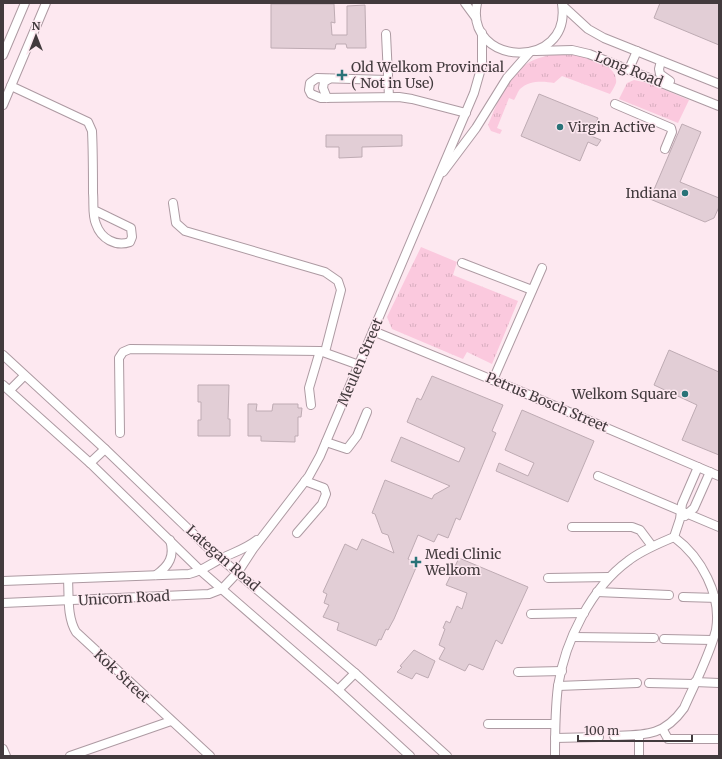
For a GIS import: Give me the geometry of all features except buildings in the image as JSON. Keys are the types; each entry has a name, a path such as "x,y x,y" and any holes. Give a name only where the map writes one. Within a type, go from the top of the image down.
{"street":[{"path":"3,55 25,3"},
{"path":"3,105 46,3"},
{"path":"465,3 477,18"},
{"path":"477,3 477,18 482,33"},
{"name":"Long Road","path":"562,4 588,28 604,38 719,84"},
{"name":"Meulen Street","path":"440,177 476,128 507,78 532,52 548,43 555,36 562,22 562,4"},
{"name":"Long Road","path":"482,33 488,40 502,50 514,53 572,50 590,54 719,106"},
{"name":"Meulen Street","path":"238,572 263,536 305,481 315,466 326,442 440,177 452,142 464,117 479,78 482,65 482,33"},
{"path":"386,34 389,97"},
{"path":"629,69 637,51"},
{"path":"662,61 659,71 662,76 695,92 704,100"},
{"path":"327,98 323,88 324,82 328,79"},
{"path":"388,80 312,80 309,86 311,94 321,98 389,97 412,99 464,117 476,128"},
{"path":"11,86 88,122 92,131 94,210 96,224 103,235 111,242 119,244 130,242 132,237 131,228 94,210"},
{"path":"615,104 671,128 672,132 665,149"},
{"path":"173,203 176,222 185,231 326,272 338,281 341,290 323,352 309,388 311,405"},
{"path":"462,263 532,290"},
{"path":"493,380 542,268"},
{"name":"Petrus Bosch Street","path":"373,331 719,476"},
{"path":"120,433 119,358 123,352 130,349 323,352 359,365"},
{"name":"Lategan Road","path":"3,355 24,376 106,449 206,546 355,673 448,756"},
{"path":"10,390 24,376"},
{"name":"Lategan Road","path":"3,385 90,463 170,539 201,571 338,690 410,756"},
{"path":"326,442 347,449 356,436 367,412"},
{"path":"90,463 106,449"},
{"path":"555,756 555,724 558,686 573,637 584,613 597,592 609,578 628,561 652,546 674,537 680,519 685,512 687,490 698,467"},
{"path":"685,512 694,508 710,472"},
{"path":"598,476 719,527"},
{"path":"297,533 322,504 326,494 324,488 305,481"},
{"path":"572,527 632,527 640,530 652,546"},
{"name":"Meulen Street","path":"221,558 238,552 263,536"},
{"path":"614,736 639,735 663,730 676,719 684,708 718,629 717,598 708,578 692,553 674,537"},
{"path":"155,575 165,569 171,559 172,546 170,539"},
{"name":"Unicorn Road","path":"3,581 189,574 201,571 221,558"},
{"path":"222,589 238,572"},
{"path":"548,578 609,578"},
{"name":"Kok Street","path":"68,579 71,624 76,632 170,721 210,756"},
{"name":"Unicorn Road","path":"3,603 209,594 222,589"},
{"path":"597,592 669,595"},
{"path":"682,597 717,598"},
{"path":"530,614 584,613"},
{"path":"573,637 654,638"},
{"path":"664,639 712,640"},
{"path":"518,672 562,671"},
{"path":"338,690 355,673"},
{"path":"558,686 637,683"},
{"path":"649,683 719,683"},
{"path":"70,756 170,721"},
{"path":"488,724 555,724"},
{"path":"663,730 668,739 719,739"},
{"path":"638,756 639,735"},
{"path":"555,738 599,737"},
{"path":"3,749 6,756"}],"green space":[{"path":"571,53 600,62 612,71 616,76 616,83 610,94 562,76 554,83 541,82 528,84 520,89 514,100 509,98 497,128 502,130 500,134 491,131 488,125 501,95 516,72 538,59 552,55"},
{"path":"634,80 648,83 689,100 678,123 619,99 627,83"},
{"path":"421,247 457,262 453,275 518,301 492,364 467,352 463,359 392,329 387,317"}],"place":[{"name":"Old Welkom Provincial ( Not in Use)","path":"342,75"},
{"name":"Virgin Active","path":"560,127"},
{"name":"Indiana","path":"685,193"},
{"name":"Welkom Square","path":"685,394"},
{"name":"Medi Clinic Welkom","path":"416,562"}]}
